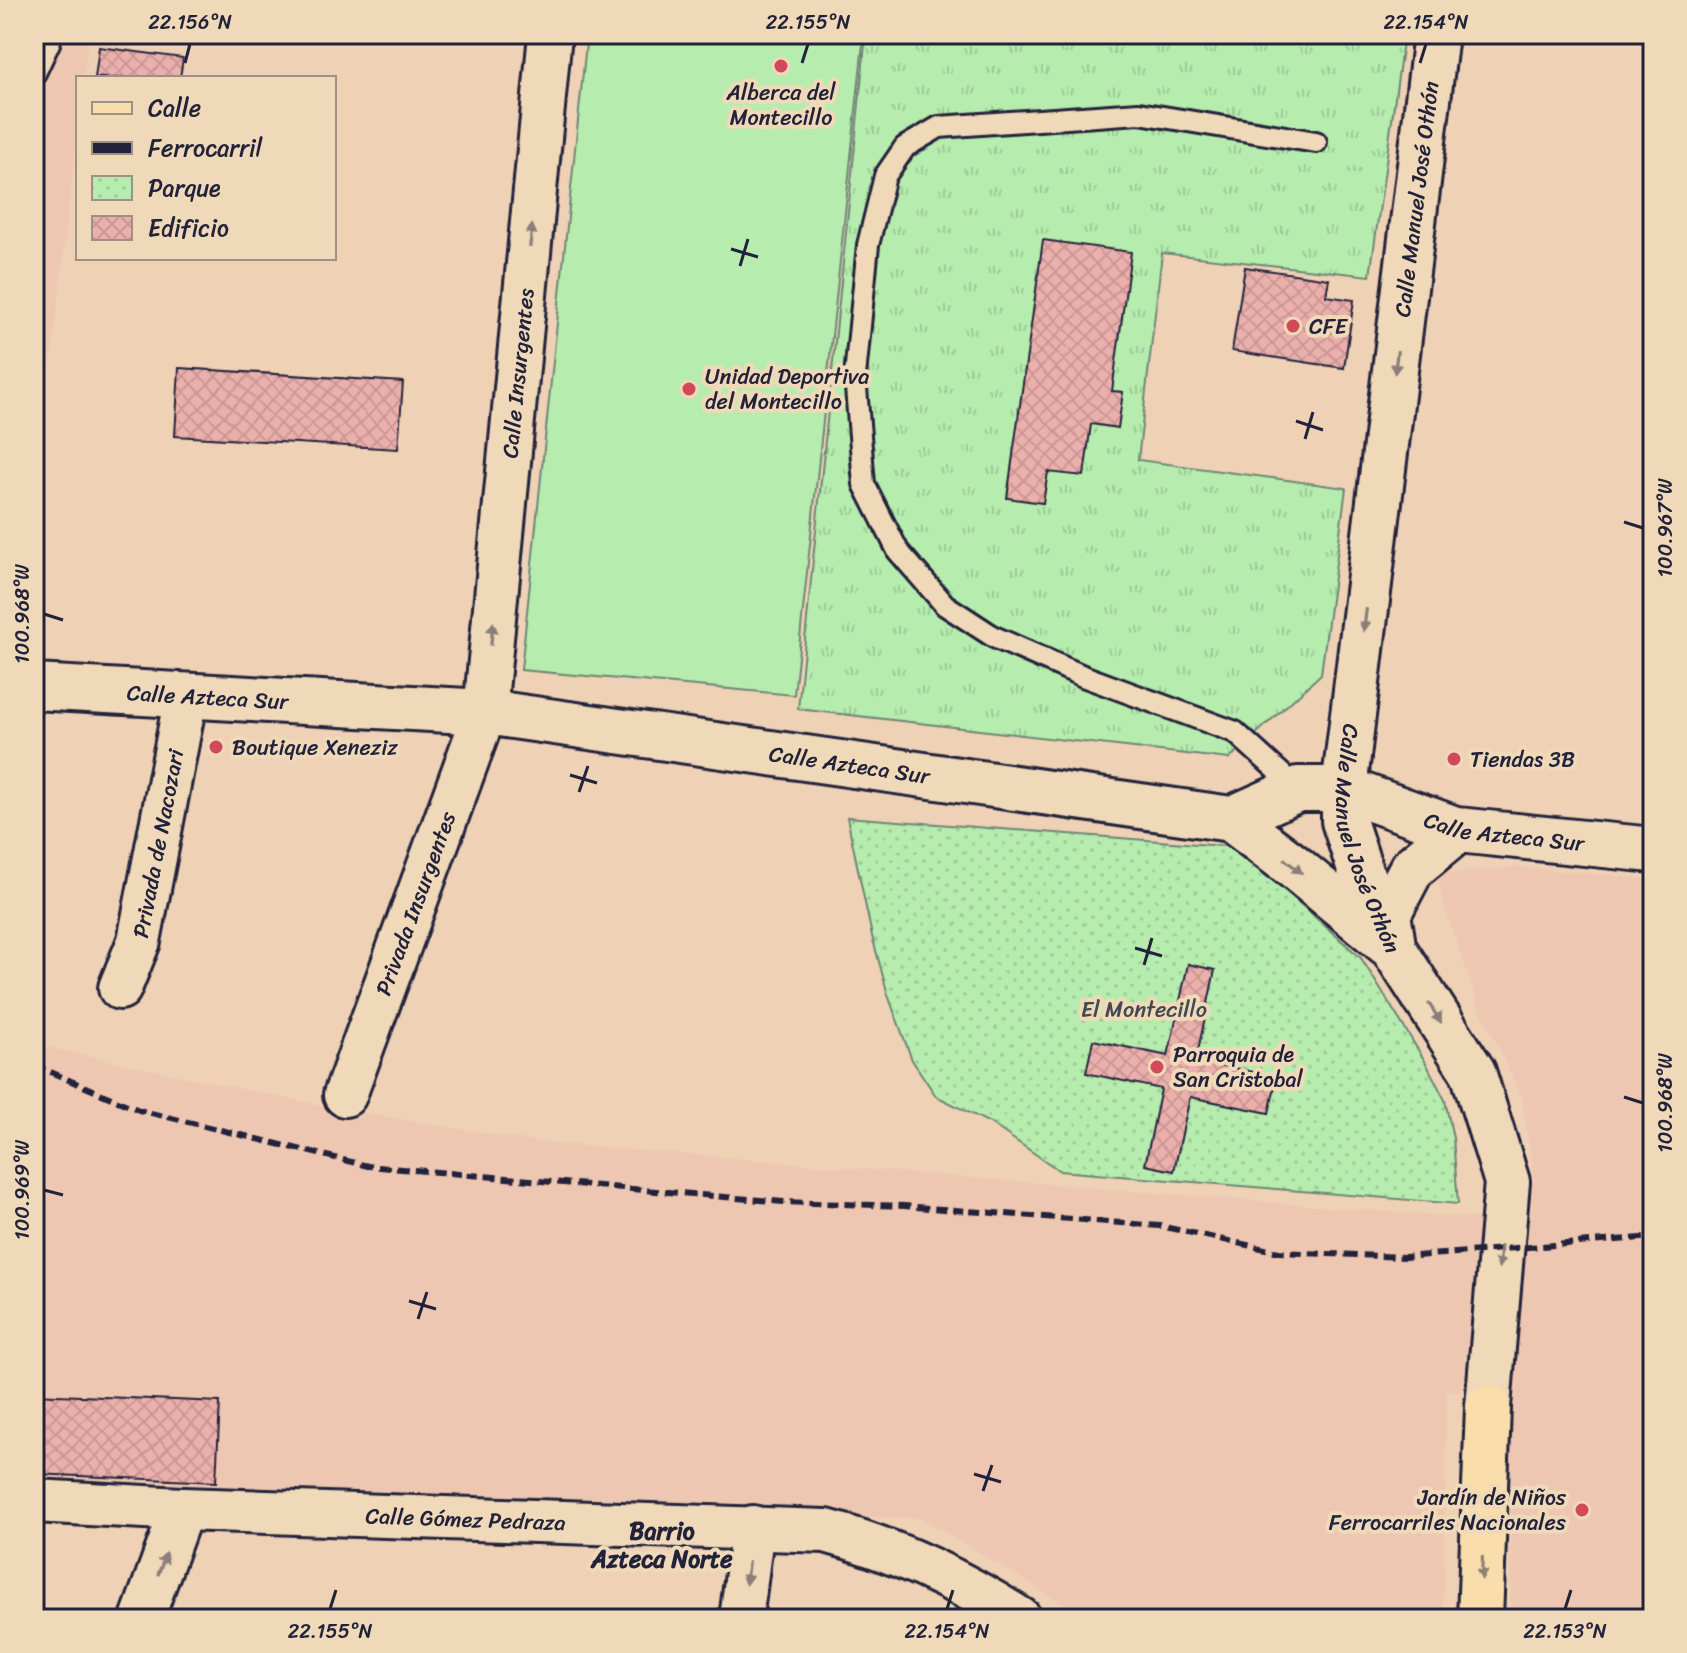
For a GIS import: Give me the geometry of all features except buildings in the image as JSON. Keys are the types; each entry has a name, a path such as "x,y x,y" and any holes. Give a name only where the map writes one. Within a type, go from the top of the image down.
{"main road":[{"name":"Calle Manuel José Othón","path":"1480,1619 1488,1407"}],"street":[{"name":"Calle Insurgentes","path":"485,712 550,34"},
{"name":"Calle Manuel José Othón","path":"1436,34 1344,789 1344,821 1361,873 1393,948 1473,1072 1507,1182 1488,1407"},
{"name":"Calle Azteca Sur","path":"34,687 485,712 1231,819 1298,789 1344,789 1458,830 1653,850"},
{"name":"Privada de Nacozari","path":"120,988 139,941 186,696"},
{"name":"Privada Insurgentes","path":"345,1095 485,712"},
{"path":"1231,819 1393,948"},
{"path":"1393,948 1388,914 1412,868 1458,830"},
{"name":"Calle Gómez Pedraza","path":"34,1501 826,1531 865,1541 916,1560 999,1612"},
{"path":"142,1619 182,1509"},
{"path":"741,1619 753,1527"}],"lane":[{"path":"34,75 50,41 50,34"},
{"path":"1298,789 1235,732 1083,676 1007,643 945,605 898,551 864,484 855,376 868,245 885,176 905,147 939,127 1139,113 1316,142"}],"shaded area":[{"path":"34,34 89,34 84,76 76,76 76,146 51,366 34,365"},
{"path":"1518,867 1653,879 1653,1619 1511,1619 1509,1394 1447,1391 1443,1619 1088,1619 922,1518 34,1493 34,1042 323,1106 537,1142 1451,1217 1531,1219 1534,1180 1522,1098 1478,1005 1441,896 1439,874"}],"green space":[{"name":"Unidad Deportiva del Montecillo","path":"587,34 864,34 794,695 521,670"},
{"path":"866,34 1404,34 1370,276 1162,253 1138,460 1346,488 1321,674 1229,759 798,709"},
{"name":"El Montecillo","path":"847,817 1236,847 1361,958 1425,1061 1445,1100 1453,1138 1458,1204 1060,1171 990,1123 936,1096 912,1060 888,995"}],"railway":[{"path":"34,1065 139,1110 368,1166 783,1202 904,1206 1160,1226 1279,1252 1405,1257 1653,1237"}],"place":[{"name":"Alberca del Montecillo","path":"781,66"},
{"name":"CFE","path":"1293,326"},
{"name":"Unidad Deportiva del Montecillo","path":"689,389"},
{"name":"Boutique Xeneziz","path":"216,747"},
{"name":"Tiendas 3B","path":"1454,759"},
{"name":"Parroquia de San Cristobal","path":"1157,1067"},
{"name":"Jardín de Niños Ferrocarriles Nacionales","path":"1582,1510"}],"district":[{"name":"Barrio Azteca Norte","path":"662,1545"}]}
